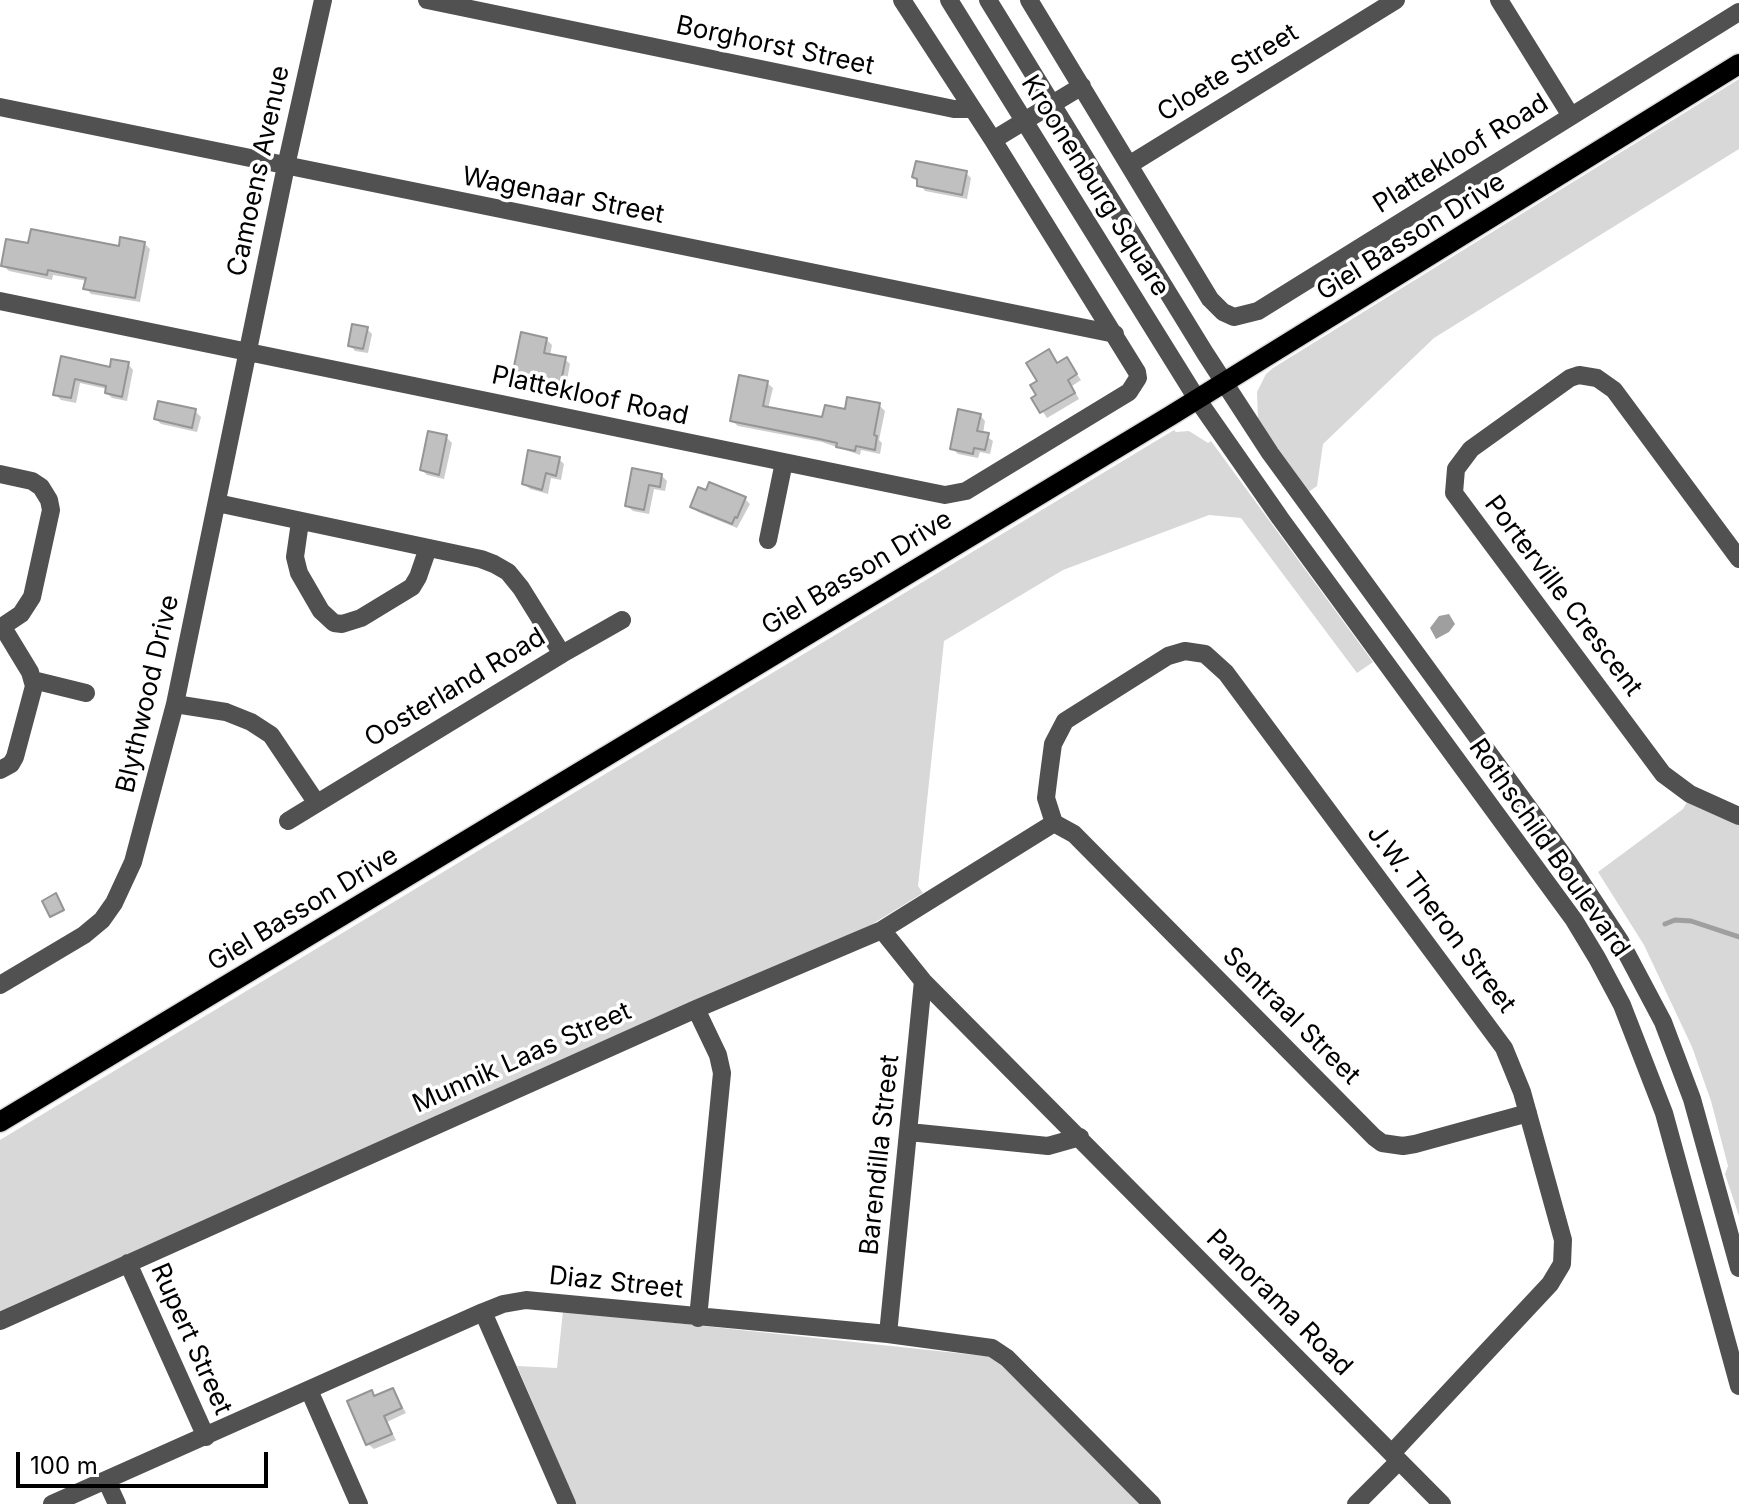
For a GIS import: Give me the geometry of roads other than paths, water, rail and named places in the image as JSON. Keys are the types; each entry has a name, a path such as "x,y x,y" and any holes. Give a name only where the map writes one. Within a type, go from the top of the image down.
{"main road":[{"name":"Giel Basson Drive","path":"0,1122 1224,383 1739,64"}],"street":[{"name":"Camoens Avenue","path":"247,353 323,0"},
{"name":"Borghorst Street","path":"427,0 954,109 973,109"},
{"path":"902,0 1115,334"},
{"name":"Kroonenburg Square","path":"949,0 1197,399"},
{"name":"Kroonenburg Square","path":"988,0 1224,383"},
{"name":"Cloete Street","path":"1129,165 1396,0"},
{"path":"1499,0 1571,116"},
{"name":"Kroonenburg Square","path":"1033,2 1210,299"},
{"name":"Plattekloof Road","path":"1210,299 1223,312 1234,317 1258,311 1739,12"},
{"path":"993,140 1082,86"},
{"name":"Wagenaar Street","path":"0,107 1115,334"},
{"name":"Plattekloof Road","path":"0,301 930,492 957,494 985,481 1129,392 1138,378 1135,367 1115,334"},
{"name":"Blythwood Drive","path":"0,985 84,935 102,920 114,903 133,862 175,704 247,353"},
{"name":"Porterville Crescent","path":"1739,559 1614,390 1597,378 1579,375 1570,378 1471,449 1456,469 1454,493 1663,774 1690,794 1739,816"},
{"name":"Rothschild Boulevard","path":"1224,383 1270,453 1566,859 1620,941 1663,1022 1692,1099 1738,1262"},
{"name":"Rothschild Boulevard","path":"1197,399 1280,518 1565,908 1597,958 1622,1005 1664,1113 1739,1386"},
{"path":"768,540 784,462"},
{"path":"0,474 32,481 41,487 51,510 32,597 21,614 1,627 33,680 15,757 11,764 0,770"},
{"path":"217,503 481,559 508,572 562,654"},
{"path":"300,522 295,557 299,573 321,611 334,623 342,624 361,618 412,587 428,548"},
{"name":"Oosterland Road","path":"288,821 622,620"},
{"name":"J.W. Theron Street","path":"1054,823 1046,798 1053,744 1065,721 1168,656 1185,651 1205,654 1226,673 1504,1048 1528,1113 1563,1240 1562,1264 1550,1284 1356,1504"},
{"path":"33,680 86,693"},
{"path":"175,704 226,712 251,722 271,735 316,802"},
{"name":"Munnik Laas Street","path":"0,1321 696,1009 882,930 1054,823"},
{"name":"Sentraal Street","path":"1054,823 1074,834 1382,1143 1415,1144 1528,1113"},
{"name":"Panorama Road","path":"882,930 923,981 1442,1504"},
{"name":"Barendilla Street","path":"888,1334 923,981"},
{"path":"696,1009 718,1055 722,1073 698,1318"},
{"path":"909,1132 1048,1146 1080,1137"},
{"path":"1706,1269 1738,1262"},
{"name":"Rupert Street","path":"128,1263 206,1437"},
{"name":"Diaz Street","path":"52,1504 483,1312 526,1300 984,1346 998,1351 1152,1504"},
{"path":"483,1312 567,1504"},
{"path":"309,1390 359,1504"},
{"path":"106,1480 117,1504"}],"waterway":[{"path":"1665,924 1675,920 1691,921 1739,937"}]}
